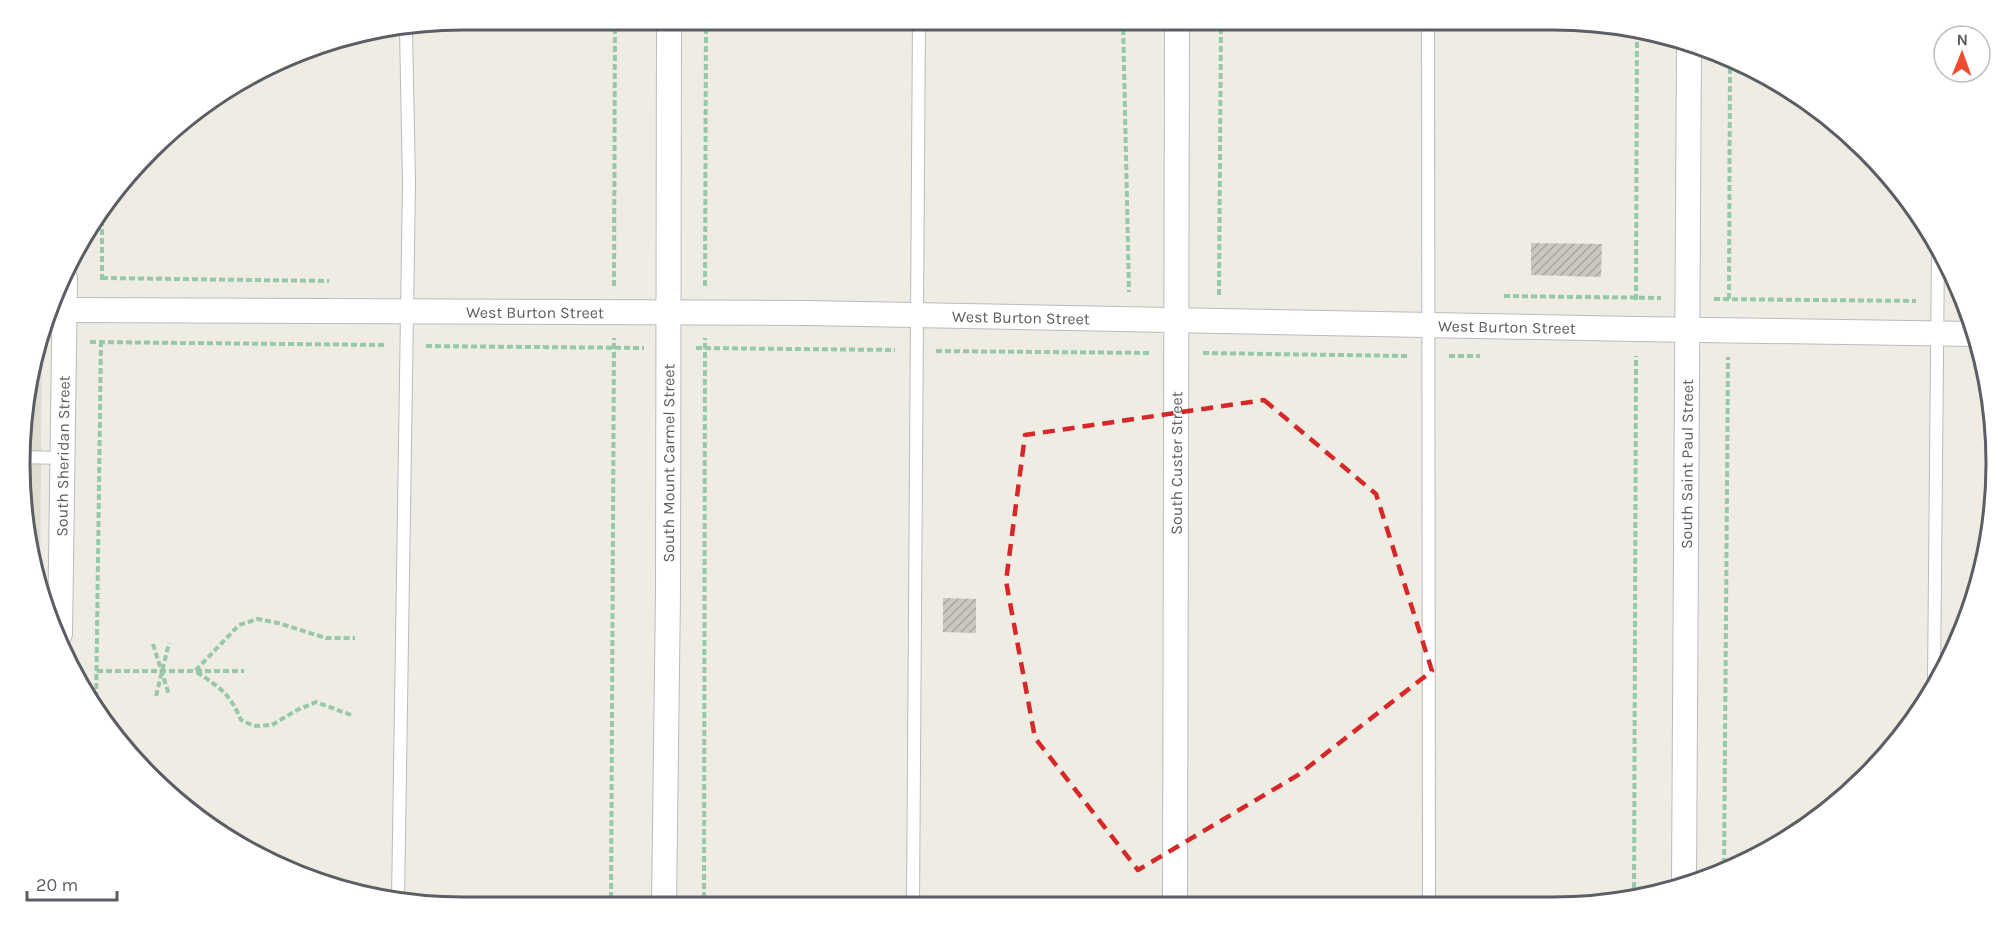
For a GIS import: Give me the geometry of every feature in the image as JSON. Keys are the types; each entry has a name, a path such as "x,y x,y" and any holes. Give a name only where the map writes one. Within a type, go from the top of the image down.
{"street":[{"name":"South Mount Carmel Street","path":"664,897 668,591 669,30"},
{"name":"South Custer Street","path":"1175,897 1177,30"},
{"name":"South Saint Paul Street","path":"1684,876 1689,52"},
{"name":"South Sheridan Street","path":"55,608 63,458 65,294"},
{"name":"West Burton Street","path":"65,310 705,312 1966,334"}],"lane":[{"path":"913,897 919,30"},
{"path":"1428,30 1430,897"},
{"path":"398,892 409,183 406,34"},
{"path":"1934,668 1938,266"},
{"path":"30,457 63,458"}],"path":[{"path":"612,897 615,30"},
{"path":"704,897 706,30"},
{"path":"1123,30 1130,352"},
{"path":"1219,354 1221,30"},
{"path":"1634,889 1637,38"},
{"path":"1724,861 1730,68"},
{"path":"96,693 102,225"},
{"path":"65,342 1484,356"},
{"path":"1624,358 1740,358"},
{"path":"195,671 239,625 258,619 326,638 355,638"},
{"path":"156,696 169,643"},
{"path":"153,644 169,695"},
{"path":"97,671 244,671"},
{"path":"195,671 224,690 234,703 241,720 254,726 272,725 316,702 351,716"}],"highlighted area":[{"path":"1264,400 1376,494 1432,671 1298,775 1138,870 1035,738 1006,581 1025,435"}],"shaded area":[{"path":"42,364 40,557 34,520 30,464 34,407"}],"building":[{"path":"1531,243 1602,244 1601,277 1531,275"},
{"path":"943,598 976,599 976,633 943,632"}]}
